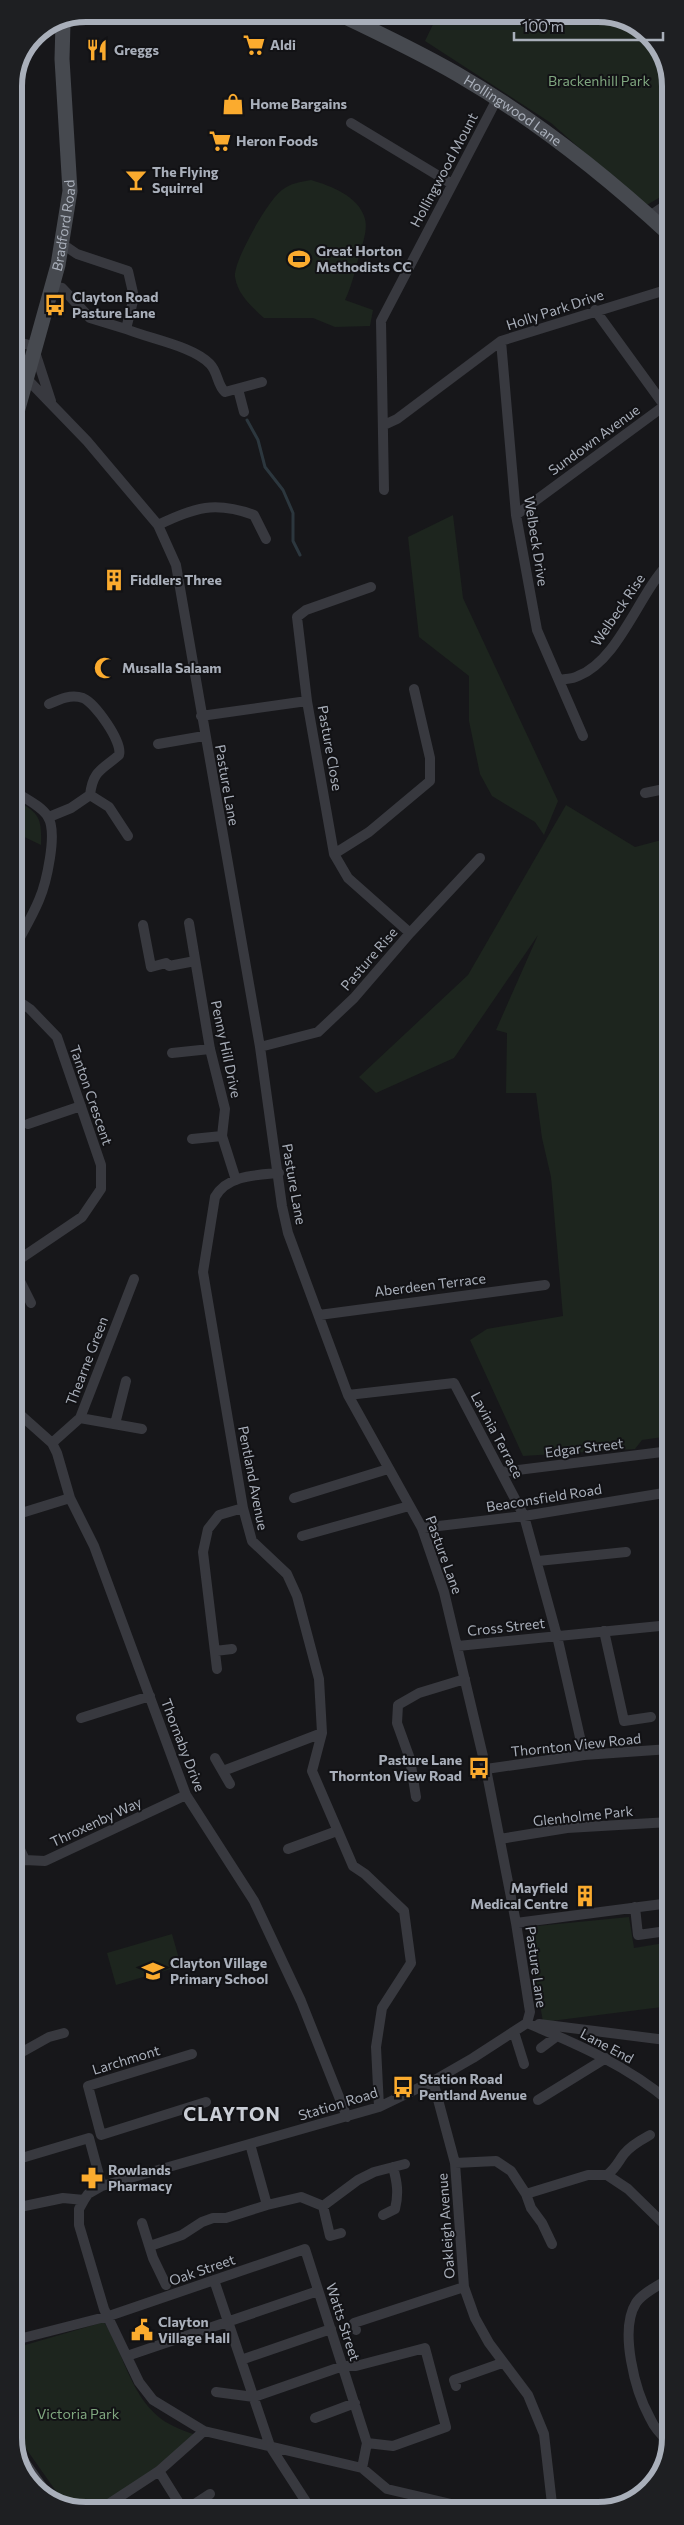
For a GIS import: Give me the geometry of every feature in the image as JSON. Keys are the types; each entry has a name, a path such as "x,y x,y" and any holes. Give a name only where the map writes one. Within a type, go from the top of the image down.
{"street":[{"name":"Hollingwood Lane","path":"358,23 422,54 497,99 583,162 662,227"},
{"name":"Bradford Road","path":"22,396 52,286 70,191 62,59 63,27"},
{"name":"Hollingwood Mount","path":"384,490 381,321 497,99"},
{"path":"351,123 452,184"},
{"path":"650,216 662,208"},
{"path":"61,243 77,254 128,271 134,297 126,329"},
{"path":"52,286 62,288 90,318 188,351 211,365 224,392 262,382"},
{"name":"Holly Park Drive","path":"384,425 404,414 501,341 595,310 662,291"},
{"path":"595,310 662,403"},
{"name":"Welbeck Drive","path":"501,341 516,515 538,630 582,736"},
{"path":"22,344 36,349"},
{"name":"Pasture Lane","path":"36,349 52,404"},
{"name":"Pasture Lane","path":"27,379 87,441 158,525 176,565 186,612 204,736 260,1047 279,1173 282,1206 288,1232 348,1395 422,1528 444,1592 486,1769 516,1922 530,2012 527,2023 514,2032"},
{"path":"238,389 244,412"},
{"name":"Sundown Avenue","path":"516,515 662,412"},
{"path":"158,525 202,507 231,507 254,515 266,539"},
{"name":"Welbeck Rise","path":"559,680 577,677 588,671 604,656 620,636 662,572"},
{"name":"Pasture Close","path":"371,587 306,610 297,617 307,701 334,854 348,878 410,934"},
{"path":"334,854 369,832 430,781 430,758 414,689"},
{"path":"49,704 62,698 73,697 88,701 107,724 120,750 119,755 96,773 90,795 71,808 49,817"},
{"path":"201,716 307,701"},
{"path":"158,744 204,736"},
{"path":"645,793 662,789"},
{"path":"90,795 109,807 128,836"},
{"path":"22,797 49,817"},
{"path":"22,934 40,899 51,852 49,817"},
{"name":"Pasture Rise","path":"260,1047 318,1032 354,998 480,858"},
{"name":"Penny Hill Drive","path":"189,923 210,1049 225,1109 222,1136 236,1180"},
{"path":"143,925 151,966 166,963 169,966 195,960"},
{"name":"Tanton Crescent","path":"22,1004 30,1009 57,1037 101,1165 101,1189 82,1217 22,1258"},
{"path":"172,1053 210,1049"},
{"path":"28,1124 81,1106"},
{"path":"192,1140 222,1136"},
{"name":"Pentland Avenue","path":"279,1173 236,1180 220,1188 215,1197 203,1272 243,1508 252,1541 287,1574 297,1596 319,1679 322,1733 312,1771 353,1866 365,1874 404,1911 411,1962 382,2008 376,2047 379,2107"},
{"name":"Thearne Green","path":"52,1442 80,1418 134,1279"},
{"path":"22,1285 31,1302"},
{"name":"Aberdeen Terrace","path":"319,1315 545,1285"},
{"path":"114,1424 126,1380"},
{"name":"Lavinia Terrace","path":"348,1395 454,1383 524,1516 558,1636 584,1755"},
{"path":"22,1416 52,1442"},
{"path":"80,1418 142,1429"},
{"name":"Thornaby Drive","path":"52,1442 70,1498 94,1546 186,1795 254,1901 301,2001 347,2117"},
{"name":"Edgar Street","path":"502,1472 662,1452"},
{"path":"294,1498 388,1469"},
{"name":"Beaconsfield Road","path":"422,1528 524,1516 662,1493"},
{"path":"22,1513 70,1498"},
{"path":"302,1536 409,1506"},
{"path":"217,1669 203,1552 208,1529 219,1515 243,1508"},
{"path":"538,1561 626,1552"},
{"name":"Cross Street","path":"458,1646 662,1626"},
{"path":"604,1630 624,1721 650,1717"},
{"path":"215,1651 232,1649"},
{"path":"416,1797 410,1759 397,1723 398,1705 419,1693 465,1679"},
{"path":"81,1718 150,1696"},
{"path":"223,1771 322,1733"},
{"name":"Thornton View Road","path":"486,1769 584,1755 662,1750"},
{"path":"215,1758 230,1784"},
{"name":"Throxenby Way","path":"22,1861 44,1861 186,1795"},
{"name":"Glenholme Park","path":"500,1839 567,1828 662,1822"},
{"path":"288,1849 337,1831"},
{"path":"516,1922 662,1904"},
{"path":"635,1907 638,1935 662,1932"},
{"path":"527,2023 662,2037"},
{"name":"Lane End","path":"527,2023 606,2058 662,2095"},
{"path":"514,2032 524,2064"},
{"name":"Station Road","path":"84,2200 88,2194 102,2186 379,2107 433,2081 514,2032"},
{"path":"22,2052 49,2037 64,2033"},
{"path":"541,2048 557,2036"},
{"name":"Larchmont","path":"101,2135 88,2086 192,2054"},
{"path":"538,2100 606,2058"},
{"name":"Oakleigh Avenue","path":"433,2081 455,2163 464,2287 475,2318 502,2363 528,2395 544,2434 552,2502"},
{"path":"22,2158 206,2102"},
{"path":"607,2175 617,2167 625,2153 636,2143 650,2135"},
{"path":"89,2138 102,2186"},
{"path":"250,2144 267,2205"},
{"path":"455,2163 496,2161 511,2171 526,2194 531,2208 542,2223 552,2244"},
{"path":"323,2206 358,2180 374,2172 405,2164"},
{"path":"383,2215 400,2212 398,2183 392,2167"},
{"path":"526,2194 588,2175 607,2175 628,2189 662,2220"},
{"path":"150,2246 182,2235 202,2222 213,2218 226,2218 301,2197 323,2206"},
{"path":"22,2207 62,2198 84,2200 79,2209 79,2225 104,2309 139,2382 153,2400 204,2431 362,2468 387,2489 443,2502"},
{"path":"323,2206 330,2236 341,2233"},
{"path":"142,2223 166,2285"},
{"name":"Oak Street","path":"22,2336 109,2316 305,2249"},
{"name":"Watts Street","path":"305,2249 368,2443"},
{"path":"214,2280 270,2446 306,2502"},
{"path":"662,2284 637,2301 630,2314 627,2337 637,2383 650,2419 662,2434"},
{"path":"356,2330 354,2323 464,2287"},
{"path":"127,2356 318,2291"},
{"path":"241,2360 331,2329"},
{"path":"216,2392 254,2396 343,2366 356,2366 426,2348 446,2428 393,2446 368,2443 362,2468"},
{"path":"456,2386 454,2380 502,2363"},
{"path":"314,2418 354,2403"},
{"path":"112,2502 159,2471 204,2431"},
{"path":"159,2471 178,2502"},
{"path":"198,2502 210,2494"}],"green space":[{"name":"Brackenhill Park","path":"434,23 602,23 622,27 633,33 646,44 653,54 660,74 662,86 662,196 645,206 551,123 425,41"},
{"name":"Great Horton Methodists CC","path":"311,180 343,193 351,198 362,211 366,223 365,233 350,289 345,300 373,310 370,326 335,327 313,318 264,318 246,300 239,289 235,277 236,269 261,217 282,190 296,183"},
{"path":"453,515 463,598 558,801 544,835 535,822 492,796 480,774 469,721 469,676 419,637 408,537"},
{"path":"22,804 37,816 41,828 41,845 22,836"},
{"path":"566,805 635,847 662,840 662,1437 642,1440 635,1449 523,1456 470,1340 487,1329 563,1316 551,1177 542,1138 536,1093 506,1093 507,1033 496,1030 538,935 454,1058 376,1093 359,1077 468,975"},
{"path":"629,1917 634,1948 662,1943 662,2007 543,2022 527,1927"},
{"path":"172,1934 181,1966 116,1985 107,1953"},
{"name":"Victoria Park","path":"104,2322 134,2386 150,2408 169,2424 202,2438 105,2502 82,2502 62,2498 23,2444 22,2346"}],"waterway":[{"path":"247,420 258,440 265,467 283,490 293,513 293,541 300,555"}],"place":[{"name":"Aldi","path":"254,45"},
{"name":"Greggs","path":"97,50"},
{"name":"Home Bargains","path":"233,104"},
{"name":"Heron Foods","path":"220,141"},
{"name":"The Flying Squirrel","path":"136,180"},
{"name":"Great Horton Methodists CC","path":"299,259"},
{"name":"Clayton Road Pasture Lane","path":"55,305"},
{"name":"Fiddlers Three","path":"114,580"},
{"name":"Musalla Salaam","path":"105,668"},
{"name":"Pasture Lane Thornton View Road","path":"479,1768"},
{"name":"Mayfield Medical Centre","path":"585,1896"},
{"name":"Clayton Village Primary School","path":"153,1971"},
{"name":"Station Road Pentland Avenue","path":"403,2087"},
{"name":"Rowlands Pharmacy","path":"92,2178"},
{"name":"Clayton Village Hall","path":"142,2330"}],"district":[{"name":"CLAYTON","path":"232,2114"}]}
